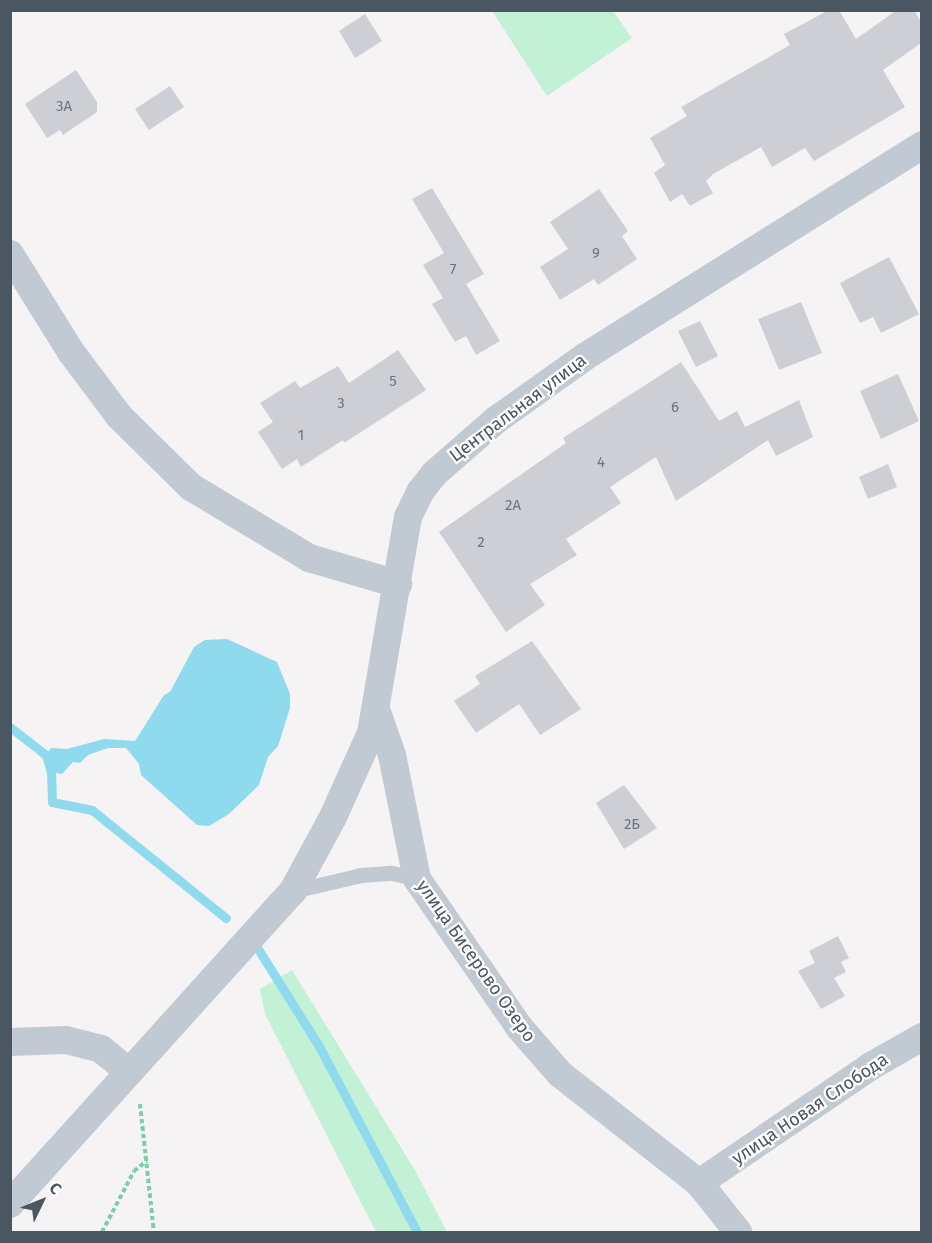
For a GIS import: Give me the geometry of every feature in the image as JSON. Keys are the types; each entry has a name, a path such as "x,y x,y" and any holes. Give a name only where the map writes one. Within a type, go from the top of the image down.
{"street":[{"name":"Центральная улица","path":"10,1204 293,891 333,817 377,712 408,517 420,492 459,449 586,356 921,145"},
{"path":"10,254 71,352 119,416 190,487 309,558 398,584"},
{"name":"улица Бисерово Озеро","path":"377,712 392,755 417,879 519,1027 560,1074 699,1184 738,1233"},
{"name":"улица Новая Слобода","path":"699,1184 871,1066 921,1037"},
{"path":"10,1041 66,1040 101,1049 129,1072"}],"lane":[{"path":"293,891 361,875 392,873 417,879"}],"path":[{"path":"129,1072 140,1103 154,1233"},
{"path":"102,1233 134,1171 147,1161"}],"green space":[{"path":"492,11 613,11 632,38 547,96"},
{"path":"292,970 416,1172 447,1232 376,1232 265,1014 260,989"}],"water":[{"path":"227,639 277,662 290,694 290,708 278,746 268,757 259,785 229,814 209,826 197,825 141,775 139,764 126,748 108,748 88,755 80,763 73,762 62,774 51,772 46,755 51,748 67,749 104,739 135,741 164,695 170,692 194,647 205,640"}],"building":[{"path":"829,10 839,10 856,39 897,10 914,10 921,22 921,43 883,70 905,107 814,161 805,148 772,167 761,147 713,174 706,181 713,193 690,206 682,194 670,202 654,173 665,165 650,138 687,116 681,107 790,45 784,34"},
{"path":"365,14 382,41 355,58 339,31"},
{"path":"76,70 97,102 97,112 63,135 60,130 47,138 25,104"},
{"path":"170,86 184,107 149,130 135,109"},
{"path":"432,188 484,274 466,284 500,341 476,355 466,336 455,342 432,304 443,298 423,265 444,253 412,199"},
{"path":"599,189 628,231 622,236 637,259 598,285 594,279 560,300 540,267 568,249 550,222"},
{"path":"889,257 919,314 881,333 873,317 860,323 840,283"},
{"path":"801,302 822,353 779,370 758,319"},
{"path":"700,321 718,356 696,367 678,331"},
{"path":"398,350 426,390 344,443 343,440 301,467 297,459 282,469 258,432 273,422 260,403 295,381 300,388 338,366 349,383"},
{"path":"681,362 719,421 737,411 745,427 799,400 813,437 776,456 768,440 676,501 656,457 610,487 621,503 566,539 577,555 530,584 545,605 506,632 439,532 566,443 563,438"},
{"path":"898,374 919,421 881,439 860,391"},
{"path":"888,464 897,487 868,499 859,477"},
{"path":"532,641 581,709 540,735 519,704 476,733 454,701 480,684 475,676"},
{"path":"624,785 657,828 624,849 596,803"},
{"path":"838,936 849,958 841,962 846,972 834,978 845,996 821,1009 798,971 815,963 809,951"}],"waterway":[{"path":"10,727 46,755 51,772 52,802 92,810 226,918"},
{"path":"253,941 320,1048 417,1232"}]}
